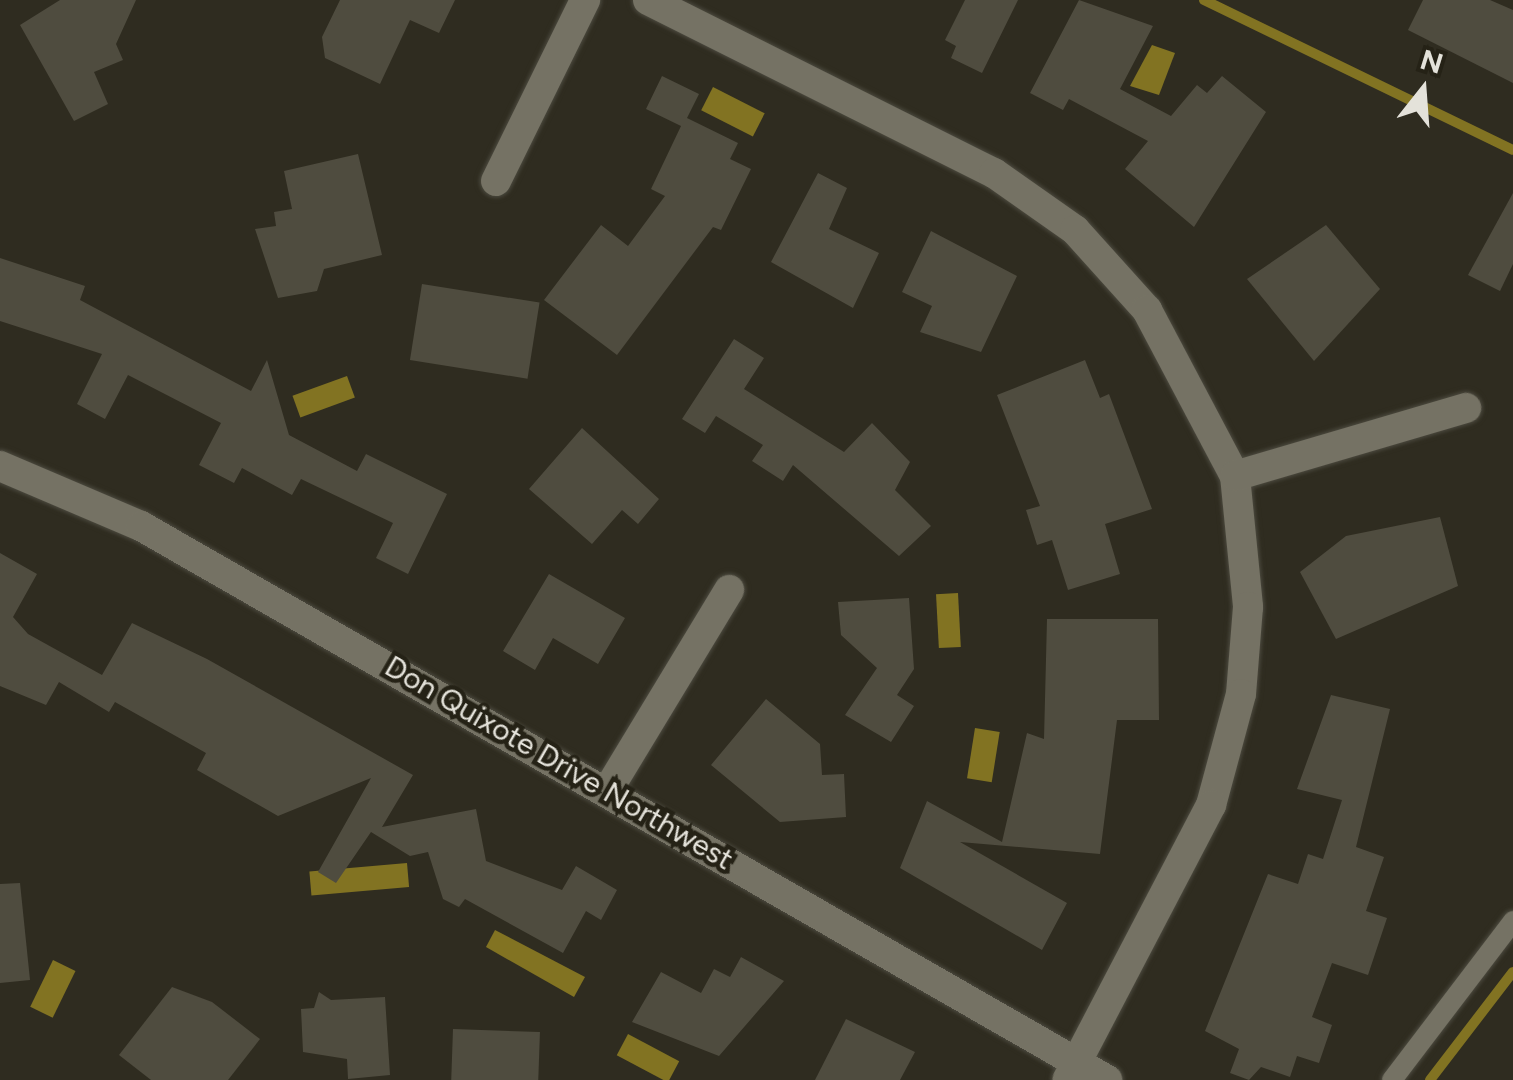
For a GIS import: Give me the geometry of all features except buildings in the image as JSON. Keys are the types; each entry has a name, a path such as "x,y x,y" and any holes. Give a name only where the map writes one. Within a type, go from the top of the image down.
{"street":[{"path":"496,182 585,0"},
{"path":"648,0 994,173 1076,230 1148,310 1235,476 1248,607 1241,694 1210,806 1072,1072"},
{"path":"1235,476 1466,408"},
{"name":"Don Quixote Drive Northwest","path":"0,466 141,526 608,790 1072,1072 1108,1080"},
{"path":"608,790 729,590"}],"lane":[{"path":"1392,1080 1513,922"}],"shaded area":[{"path":"1152,45 1175,53 1159,95 1130,86"},
{"path":"713,87 765,113 753,136 701,110"},
{"path":"347,376 355,398 300,417 292,396"},
{"path":"958,593 961,647 939,648 936,594"},
{"path":"975,728 1000,732 992,782 967,778"},
{"path":"407,863 409,887 311,895 309,872"},
{"path":"495,930 585,977 574,997 486,947"},
{"path":"53,960 75,971 53,1018 30,1007"},
{"path":"628,1034 679,1061 669,1080 663,1080 617,1055"}],"waterway":[{"path":"1204,0 1513,150"},
{"path":"1430,1080 1513,972"}]}
